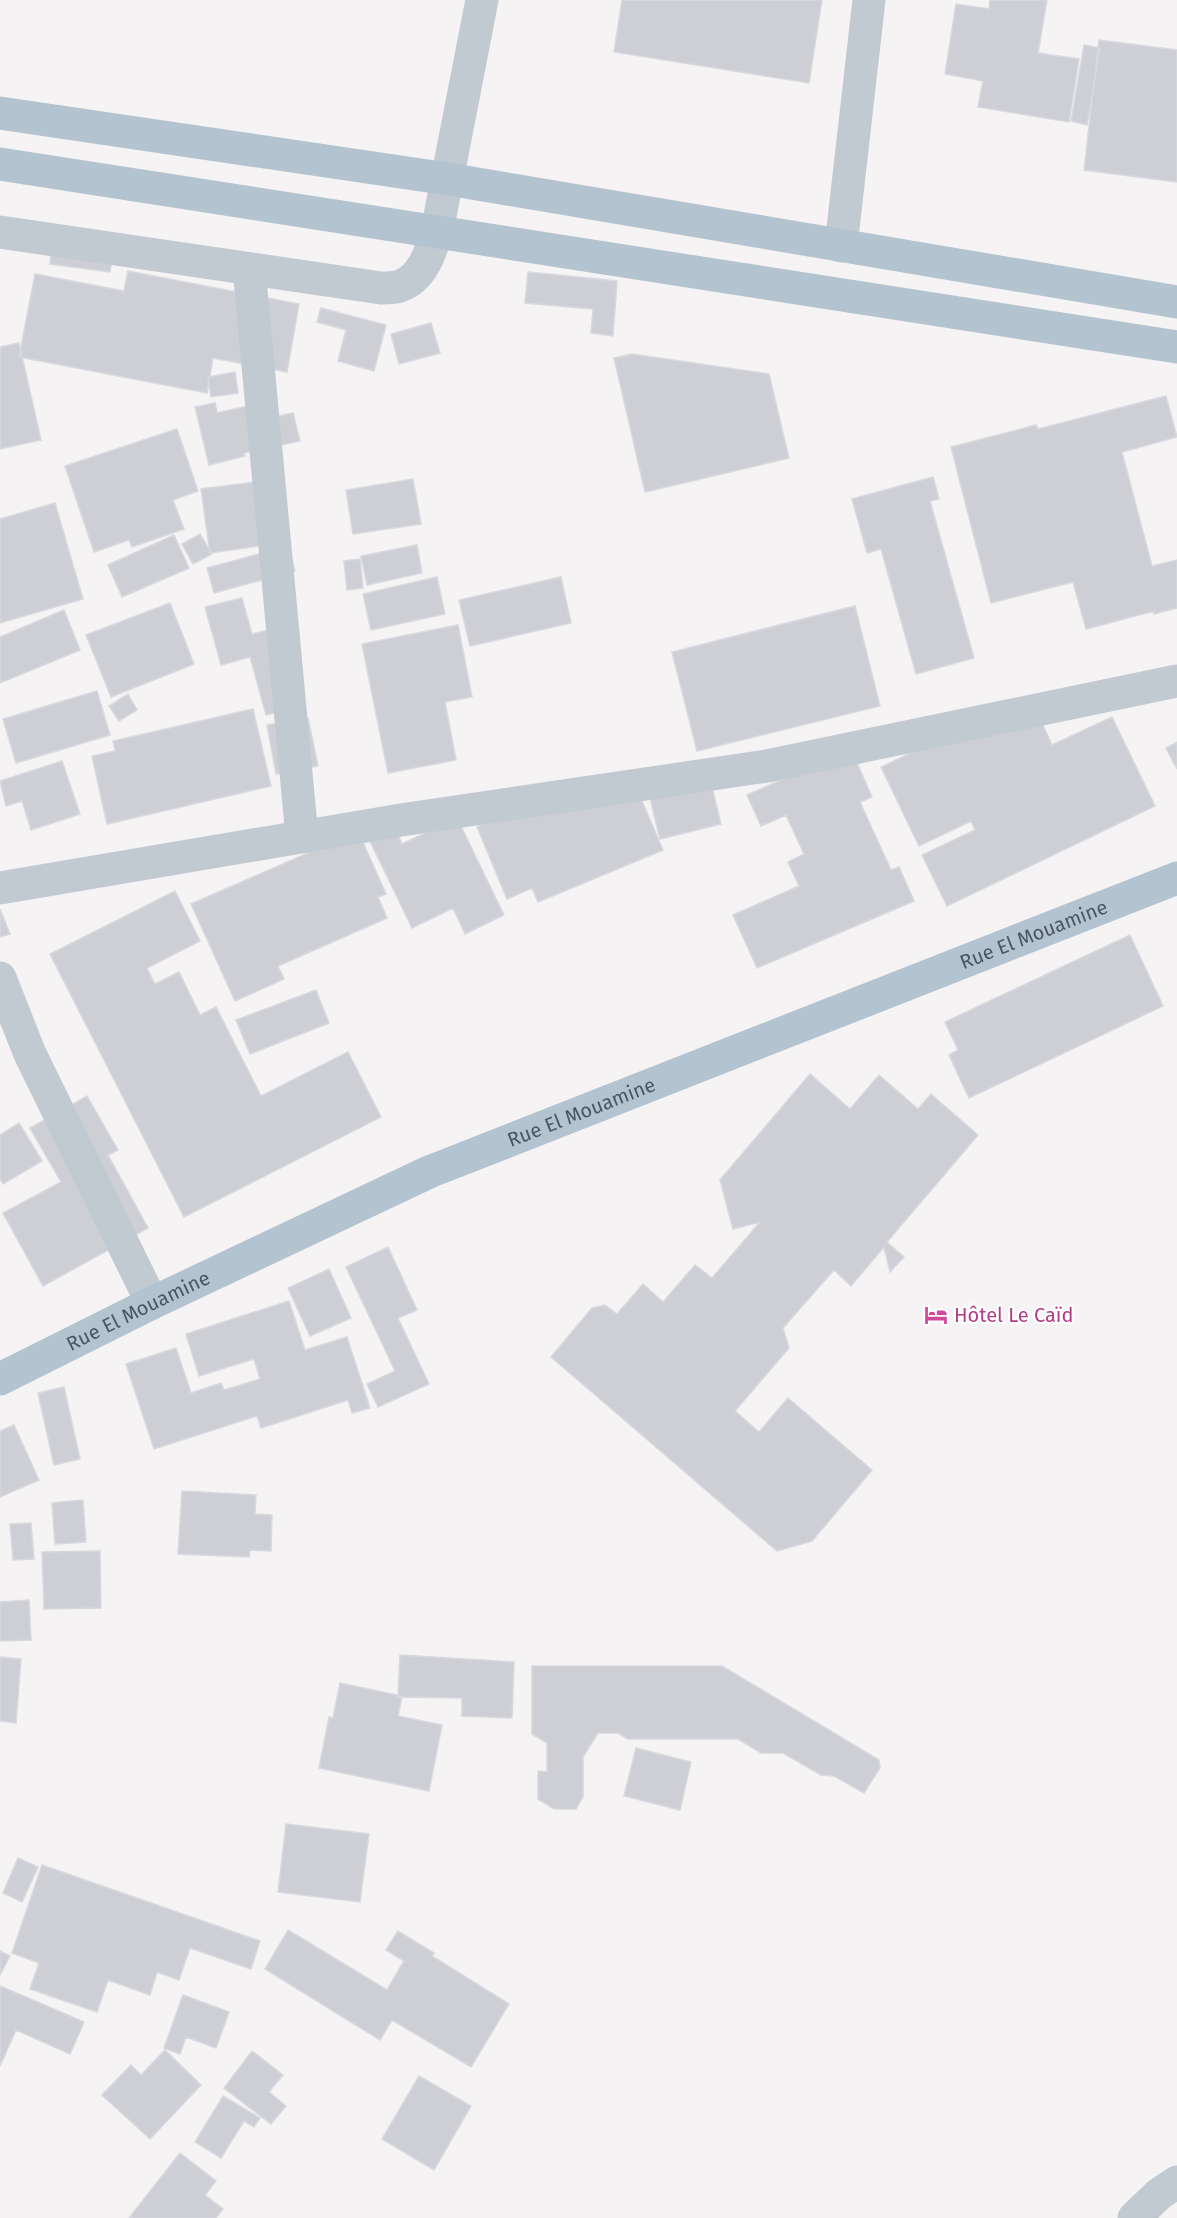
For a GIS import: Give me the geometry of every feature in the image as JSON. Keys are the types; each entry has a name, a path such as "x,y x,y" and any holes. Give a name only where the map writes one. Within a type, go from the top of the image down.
{"main road":[{"path":"0,113 448,179 1177,302"},
{"path":"0,164 1177,347"},
{"name":"Rue El Mouamine","path":"0,1379 152,1303 429,1172 1177,878"}],"street":[{"path":"0,232 381,288 399,287 408,282 429,258 437,231 482,0"},
{"path":"842,246 869,0"},
{"path":"249,269 302,837"},
{"path":"0,888 413,818 767,766 1177,681"},
{"path":"0,978 30,1054 152,1303"},
{"path":"1134,2218 1158,2194 1177,2182"}],"building":[{"path":"622,0 822,0 809,83 614,52"},
{"path":"990,0 1047,0 1038,53 1079,59 1069,122 978,107 983,81 945,74 956,4 989,9"},
{"path":"1099,40 1177,50 1177,182 1084,170"},
{"path":"1084,45 1100,48 1087,125 1071,121"},
{"path":"52,242 113,251 110,272 50,264"},
{"path":"128,271 299,304 287,372 213,358 207,393 19,357 35,274 124,291"},
{"path":"528,272 617,281 613,336 591,333 593,309 525,303"},
{"path":"321,308 386,325 374,371 338,361 346,330 317,322"},
{"path":"431,323 440,353 399,364 391,334"},
{"path":"19,343 41,440 0,449 0,347"},
{"path":"632,354 769,374 789,458 645,492 614,358"},
{"path":"235,372 238,393 211,397 208,377"},
{"path":"1166,396 1177,437 1122,452 1152,566 1177,560 1177,608 1154,614 1154,611 1086,629 1073,582 991,603 951,447 1036,425 1038,429"},
{"path":"215,403 217,413 248,406 252,422 293,413 300,441 244,453 245,456 209,465 195,407"},
{"path":"177,429 198,491 173,500 184,529 132,547 129,540 94,552 65,466"},
{"path":"933,477 939,499 930,501 974,658 916,674 881,549 867,553 852,499"},
{"path":"279,479 288,542 210,553 201,489"},
{"path":"413,479 421,524 353,534 346,490"},
{"path":"55,503 83,599 0,623 0,519"},
{"path":"200,534 212,554 193,564 182,544"},
{"path":"174,535 189,568 122,597 108,565"},
{"path":"417,545 422,573 367,585 361,556"},
{"path":"288,546 295,571 214,593 207,568"},
{"path":"360,559 363,588 347,590 344,561"},
{"path":"437,577 445,614 371,630 363,594"},
{"path":"561,577 571,623 470,646 459,600"},
{"path":"242,598 252,634 280,627 302,706 266,715 250,657 221,665 205,607"},
{"path":"170,603 194,664 111,697 86,635"},
{"path":"855,606 880,706 697,751 672,652"},
{"path":"64,610 80,650 0,683 0,637"},
{"path":"458,625 472,697 445,702 456,760 388,773 362,644"},
{"path":"97,691 110,735 16,763 3,719"},
{"path":"128,694 137,710 119,721 109,706"},
{"path":"1030,697 1052,745 1112,717 1155,806 947,906 922,855 975,830 971,821 919,846 881,767"},
{"path":"253,709 271,786 107,824 92,756 115,751 113,741"},
{"path":"308,718 318,766 276,774 267,725"},
{"path":"1177,742 1177,769 1166,748"},
{"path":"851,749 872,797 860,802 891,870 899,867 914,901 757,968 733,915 799,886 788,862 804,854 786,815 761,826 747,795"},
{"path":"62,761 80,814 31,830 22,801 6,806 0,781"},
{"path":"708,771 721,824 660,839 647,786"},
{"path":"633,780 663,850 538,902 532,888 507,899 477,827 552,795"},
{"path":"457,818 504,915 465,934 453,908 412,928 368,837 394,825 402,844"},
{"path":"358,831 386,894 378,897 387,918 278,966 284,979 235,1001 191,904"},
{"path":"175,891 200,941 147,968 155,984 179,972 200,1015 216,1007 261,1096 348,1052 381,1117 184,1217 50,954"},
{"path":"0,909 10,934 0,937"},
{"path":"1130,935 1163,1006 969,1098 949,1055 958,1050 945,1022"},
{"path":"316,990 329,1023 250,1054 236,1020"},
{"path":"810,1074 850,1109 879,1075 918,1109 931,1094 978,1135 887,1242 904,1257 890,1272 884,1247 851,1286 834,1270 783,1328 789,1348 735,1411 759,1432 788,1398 872,1470 812,1541 777,1551 551,1357 592,1308 605,1305 617,1314 643,1284 663,1302 695,1265 712,1278 760,1222 733,1229 720,1180"},
{"path":"87,1096 118,1150 108,1155 148,1228 43,1286 3,1213 61,1182 30,1128"},
{"path":"19,1123 42,1161 3,1184 0,1179 0,1135"},
{"path":"388,1247 417,1310 398,1318 429,1384 378,1407 367,1384 395,1371 346,1267"},
{"path":"329,1269 351,1318 310,1336 288,1288"},
{"path":"289,1301 305,1350 347,1337 370,1408 352,1413 348,1400 261,1428 257,1416 154,1449 126,1364 176,1348 191,1393 221,1383 224,1390 260,1379 254,1359 199,1376 186,1334"},
{"path":"64,1387 80,1459 54,1465 38,1393"},
{"path":"14,1425 39,1480 0,1497 0,1431"},
{"path":"182,1491 256,1495 255,1514 272,1515 271,1551 250,1550 249,1557 178,1554"},
{"path":"83,1500 86,1542 55,1544 52,1503"},
{"path":"31,1523 34,1559 13,1560 10,1524"},
{"path":"100,1551 101,1608 44,1609 42,1552"},
{"path":"29,1600 31,1640 0,1641 0,1602"},
{"path":"400,1655 514,1662 512,1718 462,1716 462,1698 398,1697"},
{"path":"0,1657 21,1659 16,1723 0,1721"},
{"path":"532,1666 722,1666 879,1760 880,1768 864,1793 834,1776 821,1775 783,1753 761,1753 738,1739 628,1739 618,1733 598,1733 583,1757 583,1797 576,1809 554,1809 538,1799 538,1771 547,1772 547,1743 532,1734"},
{"path":"340,1683 402,1696 398,1716 442,1725 429,1791 319,1768 329,1717 333,1718"},
{"path":"636,1748 691,1762 680,1810 624,1796"},
{"path":"286,1824 369,1834 360,1902 278,1892"},
{"path":"18,1858 38,1867 22,1902 3,1893"},
{"path":"42,1865 260,1941 251,1969 190,1948 179,1980 157,1972 150,1995 108,1980 97,2012 30,1989 39,1963 12,1953"},
{"path":"288,1930 387,1990 404,1961 386,1950 398,1931 434,1953 432,1956 509,2004 471,2067 392,2020 380,2040 265,1969"},
{"path":"0,1951 10,1956 0,1975"},
{"path":"0,1986 84,2022 70,2054 16,2030 0,2066"},
{"path":"183,1995 229,2012 216,2048 186,2037 180,2054 164,2048"},
{"path":"165,2050 201,2085 150,2139 102,2095 131,2065 141,2075"},
{"path":"252,2051 283,2075 269,2092 286,2106 271,2124 224,2088"},
{"path":"419,2076 471,2106 434,2170 382,2139"},
{"path":"223,2096 260,2118 254,2127 244,2121 221,2158 195,2142"},
{"path":"180,2153 216,2181 205,2195 223,2209 216,2218 129,2218"}],"place":[{"name":"Hôtel Le Caïd","path":"936,1315"}]}
